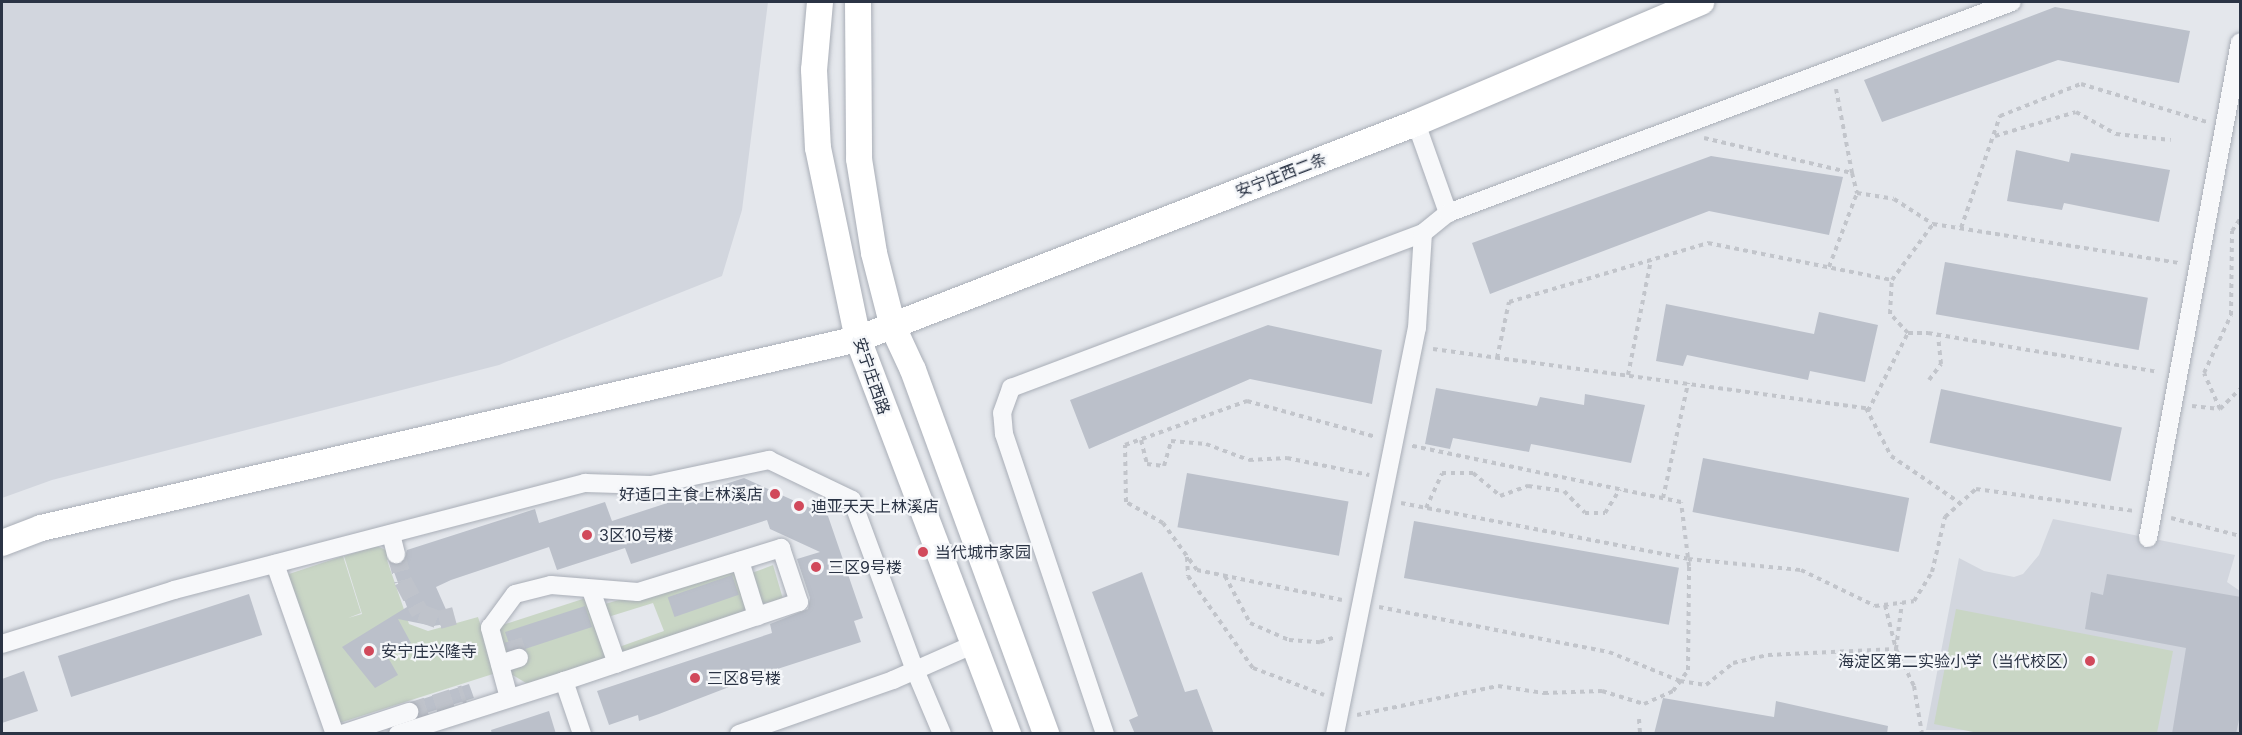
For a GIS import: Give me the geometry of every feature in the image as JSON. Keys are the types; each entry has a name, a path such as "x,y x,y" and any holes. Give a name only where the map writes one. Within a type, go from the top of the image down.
{"street":[{"name":"安宁庄西路","path":"820,2 814,70 818,148 858,339 972,645 1008,734"},
{"path":"858,2 859,159 874,253 893,327 913,370 1046,734"},
{"name":"安宁庄西二条","path":"2,543 41,528 858,339 893,327 925,310 1416,123 1701,2"},
{"path":"1105,734 1004,434 1002,413 1011,388 1423,233 1448,213 2012,2"},
{"path":"2148,538 2241,42"},
{"path":"1416,123 1448,213"},
{"path":"1339,718 1413,347 1423,233"},
{"path":"2,645 174,590 585,483 651,485 769,460 852,500 915,670 942,734"},
{"path":"391,534 396,554"},
{"path":"398,734 617,664 799,602 781,548 638,592 551,585 515,594 490,628 509,698"},
{"path":"740,561 758,616"},
{"path":"275,564 335,734"},
{"path":"591,590 617,664"},
{"path":"739,734 915,670 972,645"},
{"path":"500,664 519,658"},
{"path":"564,681 582,734"},
{"path":"342,734 409,712"}],"path":[{"path":"1829,267 1857,193 1832,69"},
{"path":"1961,228 2000,116 2081,84 2224,128"},
{"path":"1994,136 2076,112 2116,134 2171,140"},
{"path":"1669,130 1852,173"},
{"path":"1857,193 1894,199 1933,224 2198,266"},
{"path":"2220,409 2204,373 2231,315 2232,231 2241,219"},
{"path":"1933,224 1892,280 1890,314 1908,333 1938,335 2178,375"},
{"path":"1497,358 1509,302 1708,243 1892,280"},
{"path":"1628,375 1651,260"},
{"path":"1868,412 1908,333"},
{"path":"1929,380 1941,364 1938,335"},
{"path":"1413,347 1866,408 1891,456 1960,503"},
{"path":"1664,498 1688,383"},
{"path":"2173,404 2220,409 2241,389"},
{"path":"1187,556 1188,576 1253,668 1339,718 1498,686 1544,693 1602,691 1644,704 1673,691 1680,681 1688,670 1688,560 1681,502 1395,442 1247,401 1125,445 1126,502 1163,524 1187,556 1197,570 1609,652 1680,681 1706,685 1733,663 1768,655 1896,649"},
{"path":"1141,440 1147,464 1164,466 1171,441 1206,444 1249,460 1287,458 1387,479"},
{"path":"1426,508 1442,473 1473,472 1500,496 1528,486 1564,491 1585,513 1605,513 1620,489"},
{"path":"1383,499 1688,560 1801,570 1875,606 1914,601 1932,572 1945,517 1976,489 2083,504"},
{"path":"1225,576 1250,624 1289,640 1320,642 1356,632"},
{"path":"1896,649 1902,602"},
{"path":"1885,605 1896,649 1914,686 1922,734"},
{"path":"1639,719 1640,734"}],"shaded area":[{"path":"2,2 768,2 742,210 722,276 499,365 52,480 2,498"},
{"name":"海淀区第二实验小学（当代校区）","path":"2053,519 2235,555 2227,582 2240,591 2240,733 1926,730 1959,558 1984,571 2014,577 2023,574 2039,555"}],"green space":[{"path":"377,546 390,552 391,558 387,560 409,624 428,631 478,617 496,673 333,725 308,645 314,640 308,644 286,575 343,556 361,613 348,618 362,614 344,556"},
{"path":"739,565 750,609 621,653 619,647 664,631 653,603 608,617 605,604"},
{"path":"773,565 783,599 760,604 752,573"},
{"path":"592,596 610,657 531,686 511,674 496,627"},
{"path":"1956,609 2173,651 2157,733 1983,734 1934,724"}],"building":[{"path":"2055,7 2190,31 2179,83 2058,60 1882,122 1864,80"},
{"path":"2016,150 2069,162 2071,153 2170,170 2159,222 2064,203 2062,210 2007,201"},
{"path":"1711,156 1843,177 1829,235 1709,211 1490,294 1472,243"},
{"path":"1945,262 2148,298 2139,350 1936,314"},
{"path":"1666,304 1814,334 1819,312 1878,325 1865,382 1810,371 1808,380 1687,355 1683,366 1656,361"},
{"path":"1268,325 1382,350 1372,404 1250,379 1089,449 1070,400"},
{"path":"1436,388 1537,406 1540,397 1584,405 1585,394 1645,405 1631,463 1531,444 1529,452 1453,438 1450,449 1425,444"},
{"path":"1941,389 2122,427 2111,481 1930,443"},
{"path":"1703,458 1909,498 1899,552 1693,512"},
{"path":"1187,473 1349,501 1339,556 1177,527"},
{"path":"744,478 828,516 863,618 854,621 861,642 768,672 639,721 638,715 609,725 597,691 772,633 770,624 808,609 810,598 797,559 820,552 770,529 767,520 631,564 625,548 557,570 549,547 451,580 436,587 452,623 433,626 398,619 411,643 386,654 398,675 375,688 342,647 407,607 391,564 403,562 407,550 535,509 539,523 605,502 612,521"},
{"path":"1414,521 1679,568 1669,625 1404,578"},
{"path":"1142,572 1185,692 1197,689 1214,734 1135,734 1129,720 1138,716 1092,592"},
{"path":"2107,574 2241,597 2241,710 2236,734 2172,734 2186,648 2085,629 2091,592 2103,595"},
{"path":"732,575 739,595 675,617 668,597"},
{"path":"249,594 262,635 71,697 58,656"},
{"path":"585,606 592,627 525,649 511,649 505,632"},
{"path":"24,671 38,711 2,723 2,679"},
{"path":"469,684 474,698 420,715 419,708 413,702"},
{"path":"1663,698 1774,717 1776,701 1888,726 1887,734 1654,734"},
{"path":"549,711 556,734 492,734 491,730"}],"tunnel":[{"path":"396,554 403,581 420,613 439,620 454,616"},
{"path":"513,640 519,658"},
{"path":"409,712 464,694"}],"place":[{"name":"好适口主食上林溪店","path":"775,494"},
{"name":"迪亚天天上林溪店","path":"799,506"},
{"name":"3区10号楼","path":"587,535"},
{"name":"当代城市家园","path":"923,552"},
{"name":"三区9号楼","path":"816,567"},
{"name":"安宁庄兴隆寺","path":"369,651"},
{"name":"海淀区第二实验小学（当代校区）","path":"2090,661"},
{"name":"三区8号楼","path":"695,678"}]}
